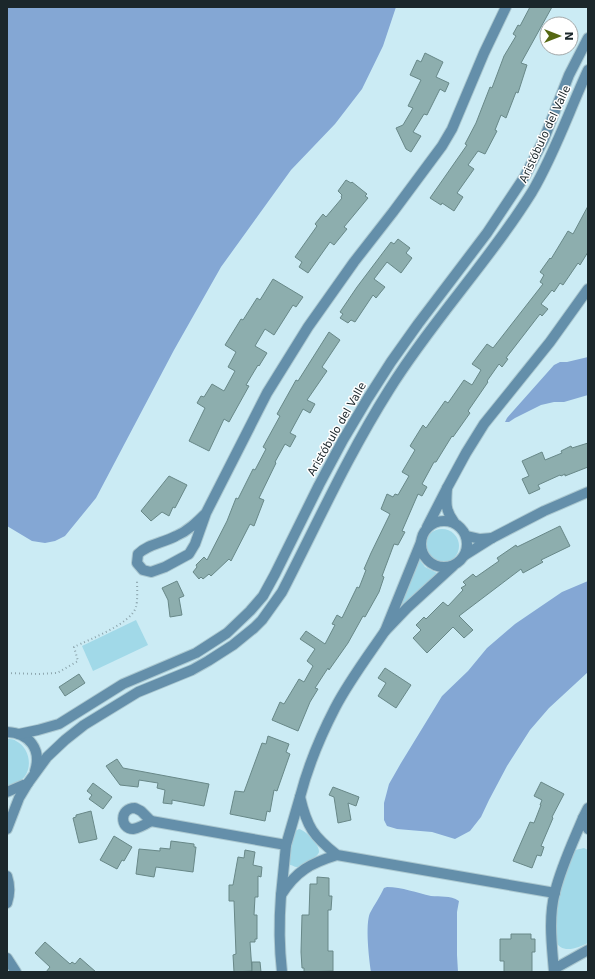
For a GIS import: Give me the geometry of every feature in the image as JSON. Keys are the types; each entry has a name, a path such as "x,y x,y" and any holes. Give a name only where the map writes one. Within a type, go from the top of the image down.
{"street":[{"path":"206,513 189,529 143,549 138,554 137,564 143,570 151,572 165,567 189,554 195,544 206,513 267,393 308,327 354,262 442,146 452,129 484,52 506,7"},
{"name":"Aristóbulo del Valle","path":"19,734 59,724 123,684 196,653 226,633 250,611 263,596 326,472 368,398 391,362 487,233 525,176 544,139 569,75 588,38"},
{"name":"Aristóbulo del Valle","path":"7,829 19,798 28,783 47,757 65,740 84,725 138,692 208,662 254,628 270,610 282,592 352,452 389,390 417,348 510,225 532,192 561,134 588,70"},
{"path":"385,631 425,532 466,453 484,424 564,324 588,289"},
{"path":"282,972 279,920 286,845 309,764 335,707 385,631 407,608 453,566 462,560 465,555 468,542 464,530 454,522 448,514 446,508 447,488"},
{"path":"465,555 492,538 544,511 588,492"},
{"path":"425,532 429,526 441,521 454,522"},
{"path":"466,536 480,539 492,538"},
{"path":"421,542 422,550 430,563 437,567 445,568 453,566"},
{"path":"7,732 19,734 28,739 34,746 38,756 38,764 34,774"},
{"path":"7,792 28,783"},
{"path":"300,797 308,824 315,836 337,854 555,893"},
{"path":"588,808 570,849 555,893 551,921 554,971 588,950"},
{"path":"583,818 588,829"},
{"path":"151,821 286,845"},
{"path":"281,895 289,882 300,871 320,860 337,854"},
{"path":"7,876 9,890 7,903"},
{"path":"7,958 16,972"}],"path":[{"path":"7,673 57,673 78,662 74,647 119,624 129,617 136,607 137,564"}],"shaded area":[{"path":"7,7 396,7 383,46 362,89 335,124 291,170 221,267 174,350 96,498 65,536 55,541 45,543 32,541 7,526"},
{"path":"588,357 588,395 564,402 554,402 541,405 509,422 505,422 554,365 560,362 567,362"},
{"path":"439,529 445,529 449,530 456,536 459,546 458,553 452,560 445,563 439,563 435,562 428,556 425,549 425,543 426,539 432,532"},
{"path":"419,559 425,567 437,573 437,576 396,613"},
{"path":"588,581 588,672 549,708 530,730 507,766 481,817 470,831 455,839 432,832 397,829 387,826 384,820 384,803 389,784 442,696 468,671 487,648 515,624 562,592"},
{"path":"136,620 148,645 93,671 82,646"},
{"path":"7,739 12,739 24,747 28,756 29,766 23,778 7,788"},
{"path":"299,829 312,838 319,849 319,852 316,857 309,862 302,866 296,867 290,865 289,860 294,832"},
{"path":"584,848 588,850 588,943 579,947 565,949 558,945 555,940 554,933 559,896 569,858 574,851"},
{"path":"384,888 404,889 431,896 449,897 459,901 457,912 458,972 371,972 368,942 369,918 370,913"}],"building":[{"path":"530,7 552,7 547,16 539,16 539,30 521,63 527,65 518,93 516,92 506,118 501,115 495,130 497,131 485,154 478,151 468,165 474,169 457,193 463,197 454,211 442,203 441,205 430,198 467,145 465,144 476,123 490,87 492,88 504,56 516,36 513,34 518,25 520,26"},
{"path":"425,53 443,62 436,77 449,83 445,92 440,89 427,115 424,114 413,132 421,136 411,152 406,149 396,128 403,125 413,108 408,106 421,80 410,75 417,60 421,62"},
{"path":"346,180 351,183 352,182 367,194 365,196 368,198 344,227 347,229 334,245 330,242 308,273 299,267 302,262 295,257 317,226 315,224 323,214 326,217 342,198 342,195 338,191"},
{"path":"588,206 588,252 580,265 578,263 563,285 560,283 554,292 552,290 541,304 548,309 542,316 540,314 506,358 508,359 502,367 499,364 468,411 470,413 453,437 452,436 436,462 434,462 422,484 427,487 422,496 418,494 402,531 405,532 398,545 394,544 382,576 384,577 379,592 365,617 363,616 348,643 329,670 328,668 315,688 318,689 310,702 298,731 272,720 280,702 284,704 299,679 304,682 313,666 307,661 315,649 300,639 306,631 325,644 335,625 332,624 337,615 342,618 357,587 359,588 366,570 364,569 390,514 381,509 387,494 393,497 395,494 398,495 409,476 402,472 415,450 410,446 423,425 426,428 445,401 448,403 464,380 472,385 481,370 472,364 487,344 493,348 543,284 540,282 544,275 540,272 550,258 551,259 568,231 573,234"},
{"path":"398,239 410,248 406,253 412,258 401,273 387,262 374,279 385,287 376,298 373,295 355,322 351,320 348,323 340,318 343,314 340,312 357,287 391,242 394,244"},
{"path":"273,279 303,297 296,307 293,305 274,335 265,329 255,346 267,353 246,385 249,386 229,422 224,419 209,451 189,441 205,408 197,403 201,396 204,397 212,384 224,391 235,371 228,367 236,352 225,345 241,319 243,320 257,298 260,300"},
{"path":"329,332 340,340 322,367 327,371 307,400 315,404 310,413 303,409 290,433 296,436 290,447 285,444 275,462 276,463 259,498 264,500 254,526 250,524 231,561 229,559 211,576 209,574 203,579 201,577 199,579 193,572 197,567 196,565 204,557 207,560 227,521 236,498 238,499 253,469 255,470 266,449 263,447 280,416 277,414 296,380 298,381"},
{"path":"588,443 588,467 565,476 565,474 560,475 538,485 540,489 529,494 522,479 529,476 522,461 542,452 545,460 562,453 561,451 571,446 572,448"},
{"path":"169,476 187,485 169,516 162,512 151,521 141,511"},
{"path":"560,526 570,546 541,560 543,562 523,573 521,569 459,616 473,630 464,638 453,627 427,653 413,638 421,630 416,625 424,617 426,619 443,602 448,606 463,590 461,588 466,585 463,582 473,574 476,577 499,561 497,558 516,545 517,547"},
{"path":"177,581 184,596 179,598 182,615 170,617 168,600 162,588"},
{"path":"385,668 411,685 396,708 378,696 386,683 378,678"},
{"path":"79,674 85,683 65,696 59,687"},
{"path":"268,736 289,744 286,752 290,754 277,791 274,790 270,812 267,811 265,821 230,814 235,791 244,792 262,743 266,744"},
{"path":"117,759 123,768 209,784 204,806 172,800 172,804 163,803 165,790 157,788 158,783 139,780 138,787 120,785 106,766"},
{"path":"541,782 564,794 552,817 553,818 541,846 544,847 541,856 537,855 532,868 513,861 530,822 534,823 541,805 542,800 534,796"},
{"path":"93,783 112,797 103,809 89,799 92,795 87,791"},
{"path":"333,787 359,797 356,806 348,803 351,820 338,823 334,797 329,795"},
{"path":"91,811 97,839 79,843 73,818 76,817 76,815"},
{"path":"114,836 132,847 124,861 122,860 117,869 100,860"},
{"path":"171,841 194,844 194,847 196,847 193,872 156,867 154,877 136,874 139,849 160,851 160,848 170,849"},
{"path":"245,850 255,852 253,865 262,867 261,877 258,876 258,897 255,897 254,915 257,915 257,939 255,939 255,942 250,942 252,971 234,972 233,955 236,954 234,901 229,901 229,885 233,885 238,857 244,858"},
{"path":"317,877 329,878 329,896 332,896 331,910 328,910 328,951 333,951 333,971 304,972 304,968 302,968 301,952 302,915 309,915 310,884 317,884"},
{"path":"511,934 531,934 531,939 535,939 535,952 532,952 532,972 504,972 504,961 500,961 500,939 511,939"},
{"path":"45,942 70,964 72,962 75,964 80,958 96,972 46,972 50,967 35,953"},
{"path":"252,962 260,962 261,972 252,972"}]}
